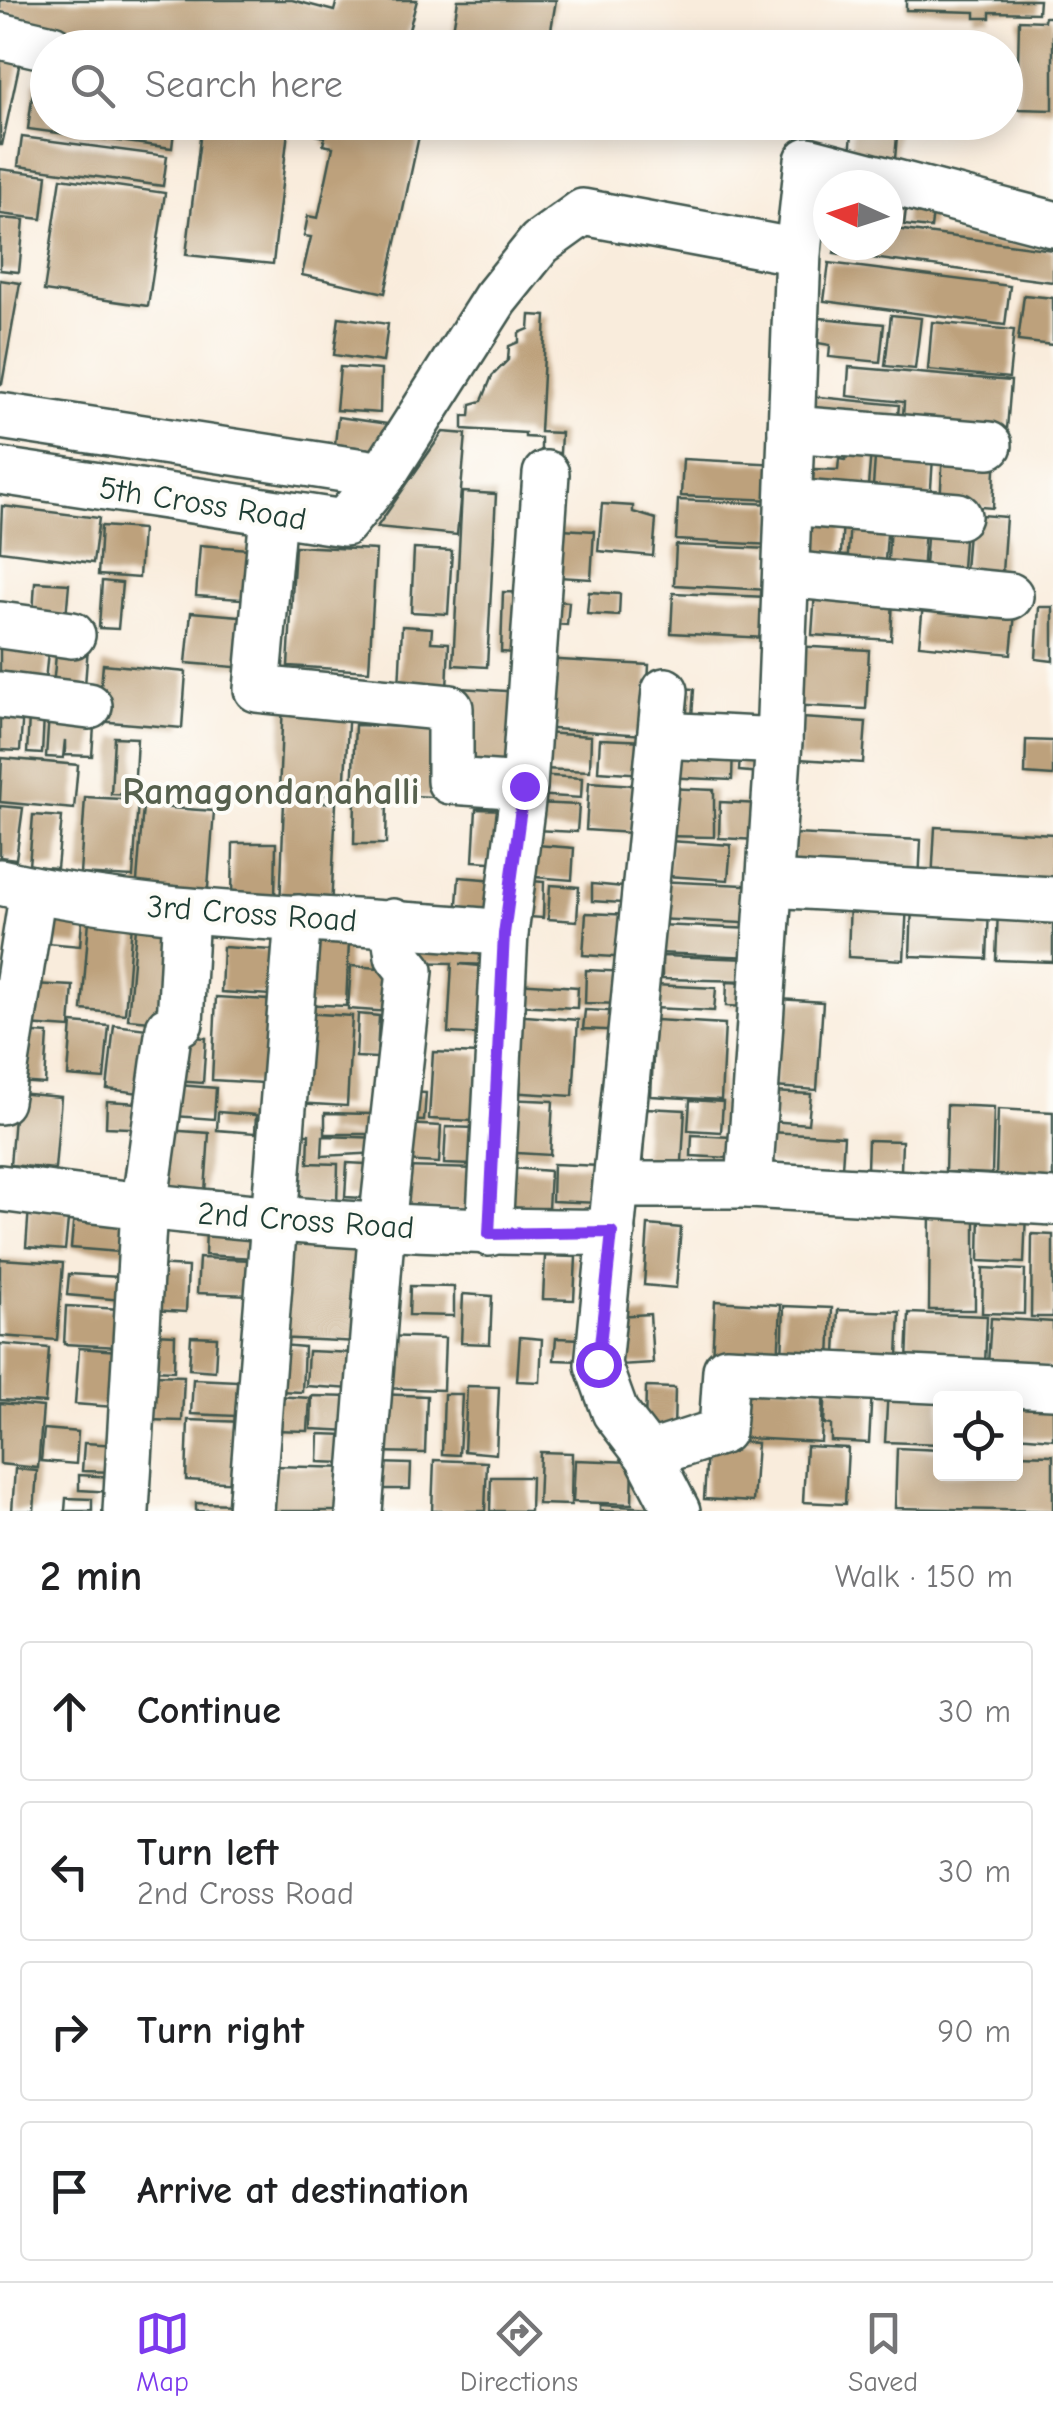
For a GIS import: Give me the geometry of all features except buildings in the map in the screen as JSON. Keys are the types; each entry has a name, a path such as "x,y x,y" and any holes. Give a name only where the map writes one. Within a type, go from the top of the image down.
{"street":[{"path":"0,36 30,43"},
{"path":"749,1186 779,742 798,252 808,160 1053,224"},
{"name":"5th Cross Road","path":"0,472 344,524 383,474 495,298 540,243 583,212 798,252"},
{"name":"5th Cross Road","path":"0,416 383,474"},
{"path":"791,429 989,445"},
{"path":"489,1234 504,934 524,786 546,474"},
{"path":"788,502 958,516"},
{"path":"273,514 257,689 450,708 450,781 524,786"},
{"path":"786,574 1010,596"},
{"path":"0,625 72,635"},
{"path":"666,691 598,1364 614,1412 648,1455 677,1511"},
{"path":"0,695 89,706"},
{"path":"661,735 779,742"},
{"path":"770,884 1053,900"},
{"path":"0,1101 16,886"},
{"name":"3rd Cross Road","path":"16,886 186,912 392,922 504,934"},
{"path":"126,1511 144,1208 170,1028 180,1022 186,912"},
{"path":"251,1511 298,918"},
{"path":"359,1511 382,1225 410,972 398,956 392,922"},
{"path":"617,1186 749,1186 1053,1202"},
{"name":"2nd Cross Road","path":"0,1188 144,1208 489,1234 612,1232"},
{"path":"648,1455 722,1431 726,1370 1053,1386"}],"district":[{"name":"Ramagondanahalli","path":"271,791"}],"route":[{"path":"524,786 504,934 489,1234 612,1232 598,1364"}]}
